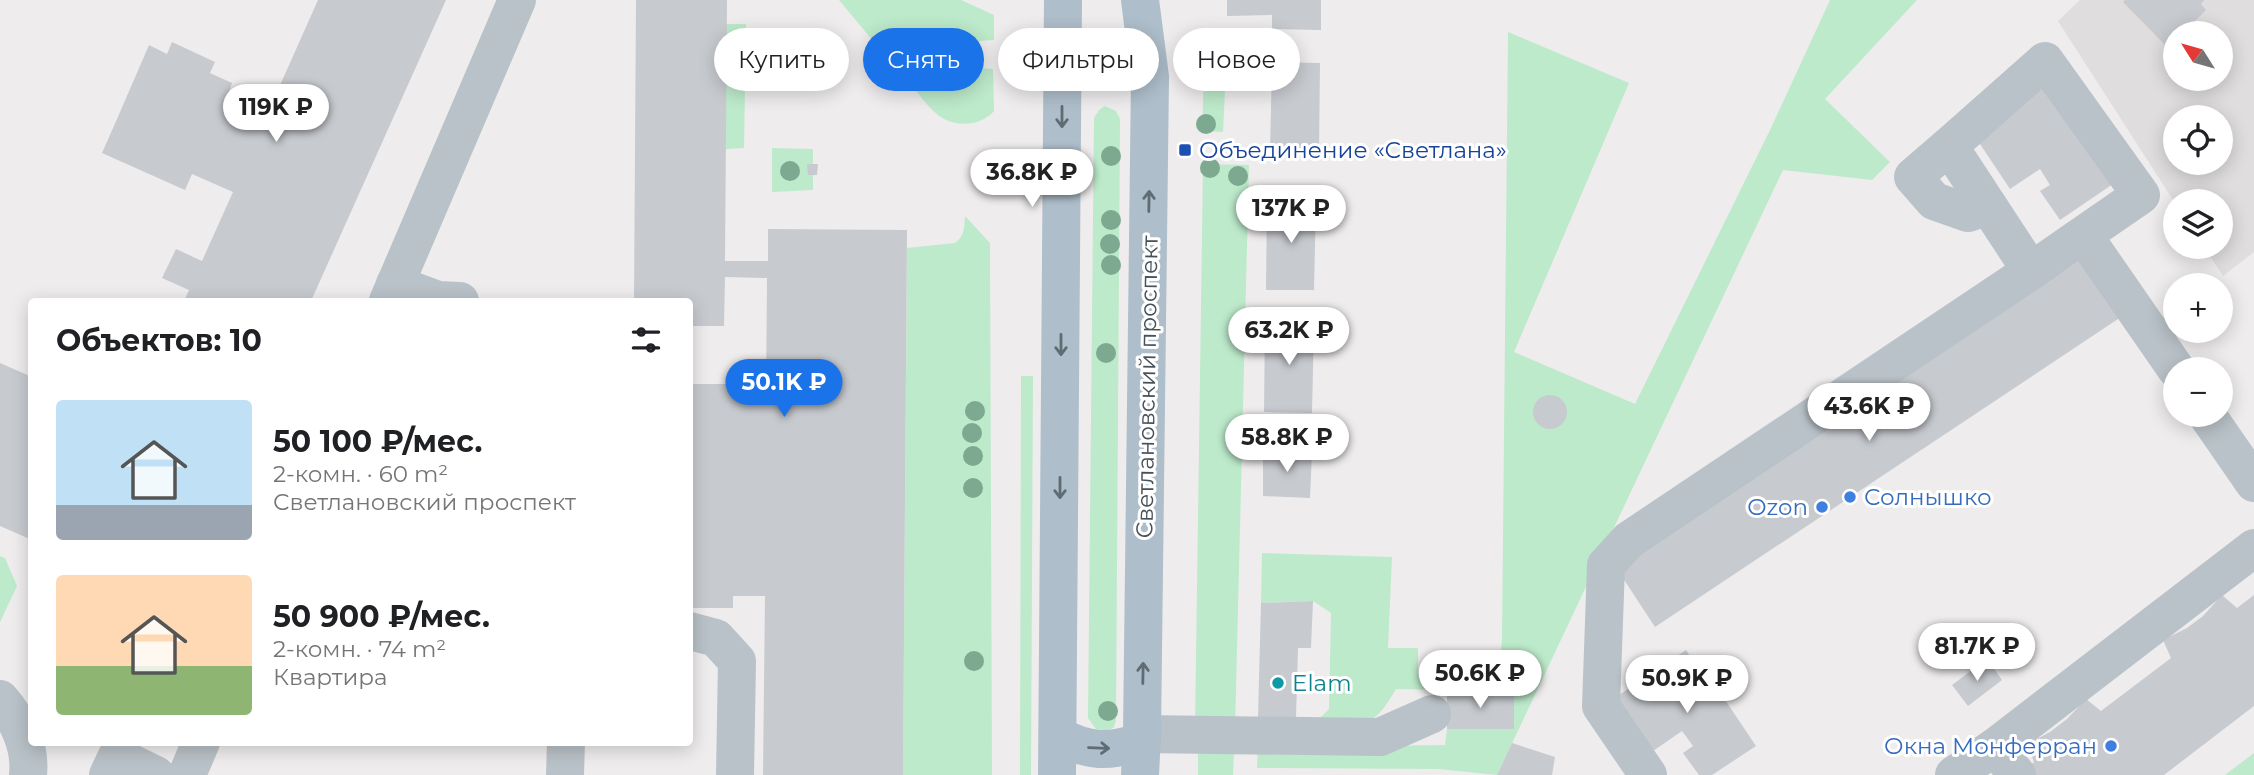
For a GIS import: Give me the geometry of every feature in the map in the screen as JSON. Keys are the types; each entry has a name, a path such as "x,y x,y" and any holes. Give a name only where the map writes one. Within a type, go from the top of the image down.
{"main road":[{"path":"1057,775 1063,0"},
{"name":"Светлановский проспект","path":"1140,0 1150,77 1141,750"},
{"path":"1058,736 1079,747 1141,750"}],"lane":[{"path":"426,298 391,292 517,0"},
{"path":"1648,775 1601,706 1606,565 1629,540 2084,236 2141,195 2045,61 1949,146 2031,271"},
{"path":"2084,236 2168,357"},
{"path":"2215,427 2254,483"},
{"path":"1954,775 2006,761 2254,548"},
{"path":"693,632 716,638 737,661 735,775"},
{"path":"0,699 14,715 24,741 28,775"},
{"path":"1141,750 1380,737 1432,714"},
{"path":"187,775 199,746"},
{"path":"565,775 566,746"},
{"path":"108,775 117,756 156,775"}],"shaded area":[{"path":"2080,0 2254,0 2254,252 2227,273 2221,273 2212,259 2233,259 2233,189 2166,189 2058,21"}],"green space":[{"path":"839,0 961,0 994,15 994,40 984,41 984,28 863,29"},
{"path":"1830,0 1917,0 1825,99 1890,162 1872,180 1783,170 1497,775 1438,769 1257,768 1258,748 1445,745 1447,729 1514,729 1447,690 1396,689 1380,712 1365,722 1320,718 1329,709 1331,613 1313,601 1261,603 1262,553 1392,557 1388,648 1418,648 1418,670 1500,668 1508,32 1629,83 1514,352 1635,404 1770,130"},
{"path":"726,24 746,24 746,28 726,28"},
{"path":"984,68 993,69 994,111 977,122 957,123 944,119 917,91 984,91"},
{"path":"726,91 745,91 744,148 726,149"},
{"path":"1203,91 1225,91 1223,132 1202,131"},
{"path":"1105,106 1116,111 1120,119 1116,720 1114,727 1108,731 1096,729 1088,718 1094,118"},
{"path":"772,148 813,149 813,190 772,192"},
{"path":"1203,164 1249,165 1235,729 1195,729"},
{"path":"965,216 990,243 992,775 903,775 907,248 955,243 962,234"},
{"path":"1021,376 1033,376 1031,775 1020,775"},
{"path":"0,556 5,558 17,586 0,622"},
{"path":"1234,751 1233,775 1198,775 1198,752"},
{"path":"2254,753 2254,775 2225,775"}],"building":[{"path":"318,0 446,0 312,298 185,298 189,290 162,278 176,249 202,261 233,192 192,174 185,190 102,153 149,45 167,54 172,42 215,62 210,73 232,83 229,92 269,110"},
{"path":"636,0 727,0 727,28 714,28 714,91 726,91 725,261 768,261 768,229 907,230 903,775 763,775 765,596 733,596 733,608 693,608 693,384 735,384 735,396 766,396 767,278 725,277 724,326 693,326 693,298 634,298"},
{"path":"1227,0 1321,0 1321,30 1272,28 1272,15 1227,16"},
{"path":"2204,0 2201,4 2206,10 2195,21 2163,21 2163,43 2123,2"},
{"path":"1300,63 1320,63 1319,153 1270,152 1271,91 1300,91"},
{"path":"2044,88 2113,184 2060,220 2040,191 2050,185 2040,169 2010,189 1974,135"},
{"path":"807,164 818,164 817,175 808,175"},
{"path":"1267,199 1316,200 1314,290 1266,290"},
{"path":"2082,259 2121,317 1655,627 1617,569"},
{"path":"1265,322 1314,323 1312,413 1264,412"},
{"path":"0,363 28,375 28,538 0,526"},
{"path":"1550,395 1562,400 1567,412 1562,424 1550,429 1538,424 1533,412 1538,400"},
{"path":"1263,451 1312,452 1310,498 1263,496"},
{"path":"2222,595 2237,608 2254,595 2254,706 2164,775 2032,775 2027,768 2034,762 2027,744 2050,732 2086,699 2101,711 2171,658 2163,640 2203,616"},
{"name":"Elam","path":"1313,601 1311,648 1298,648 1296,718 1258,717 1261,603"},
{"path":"1686,650 1701,673 1705,670 1756,746 1712,775 1699,775 1683,753 1693,746 1682,731 1653,751 1616,697"},
{"path":"1987,659 2002,680 1968,706 1952,685"},
{"path":"1447,690 1514,690 1514,729 1447,729"},
{"path":"1512,743 1555,757 1552,775 1497,775"}],"place":[{"name":"Объединение «Светлана»","path":"1185,150"},
{"name":"Солнышко","path":"1850,497"},
{"name":"Ozon","path":"1822,507"},
{"name":"Elam","path":"1278,683"},
{"name":"Окна Монферран","path":"2111,746"}]}
